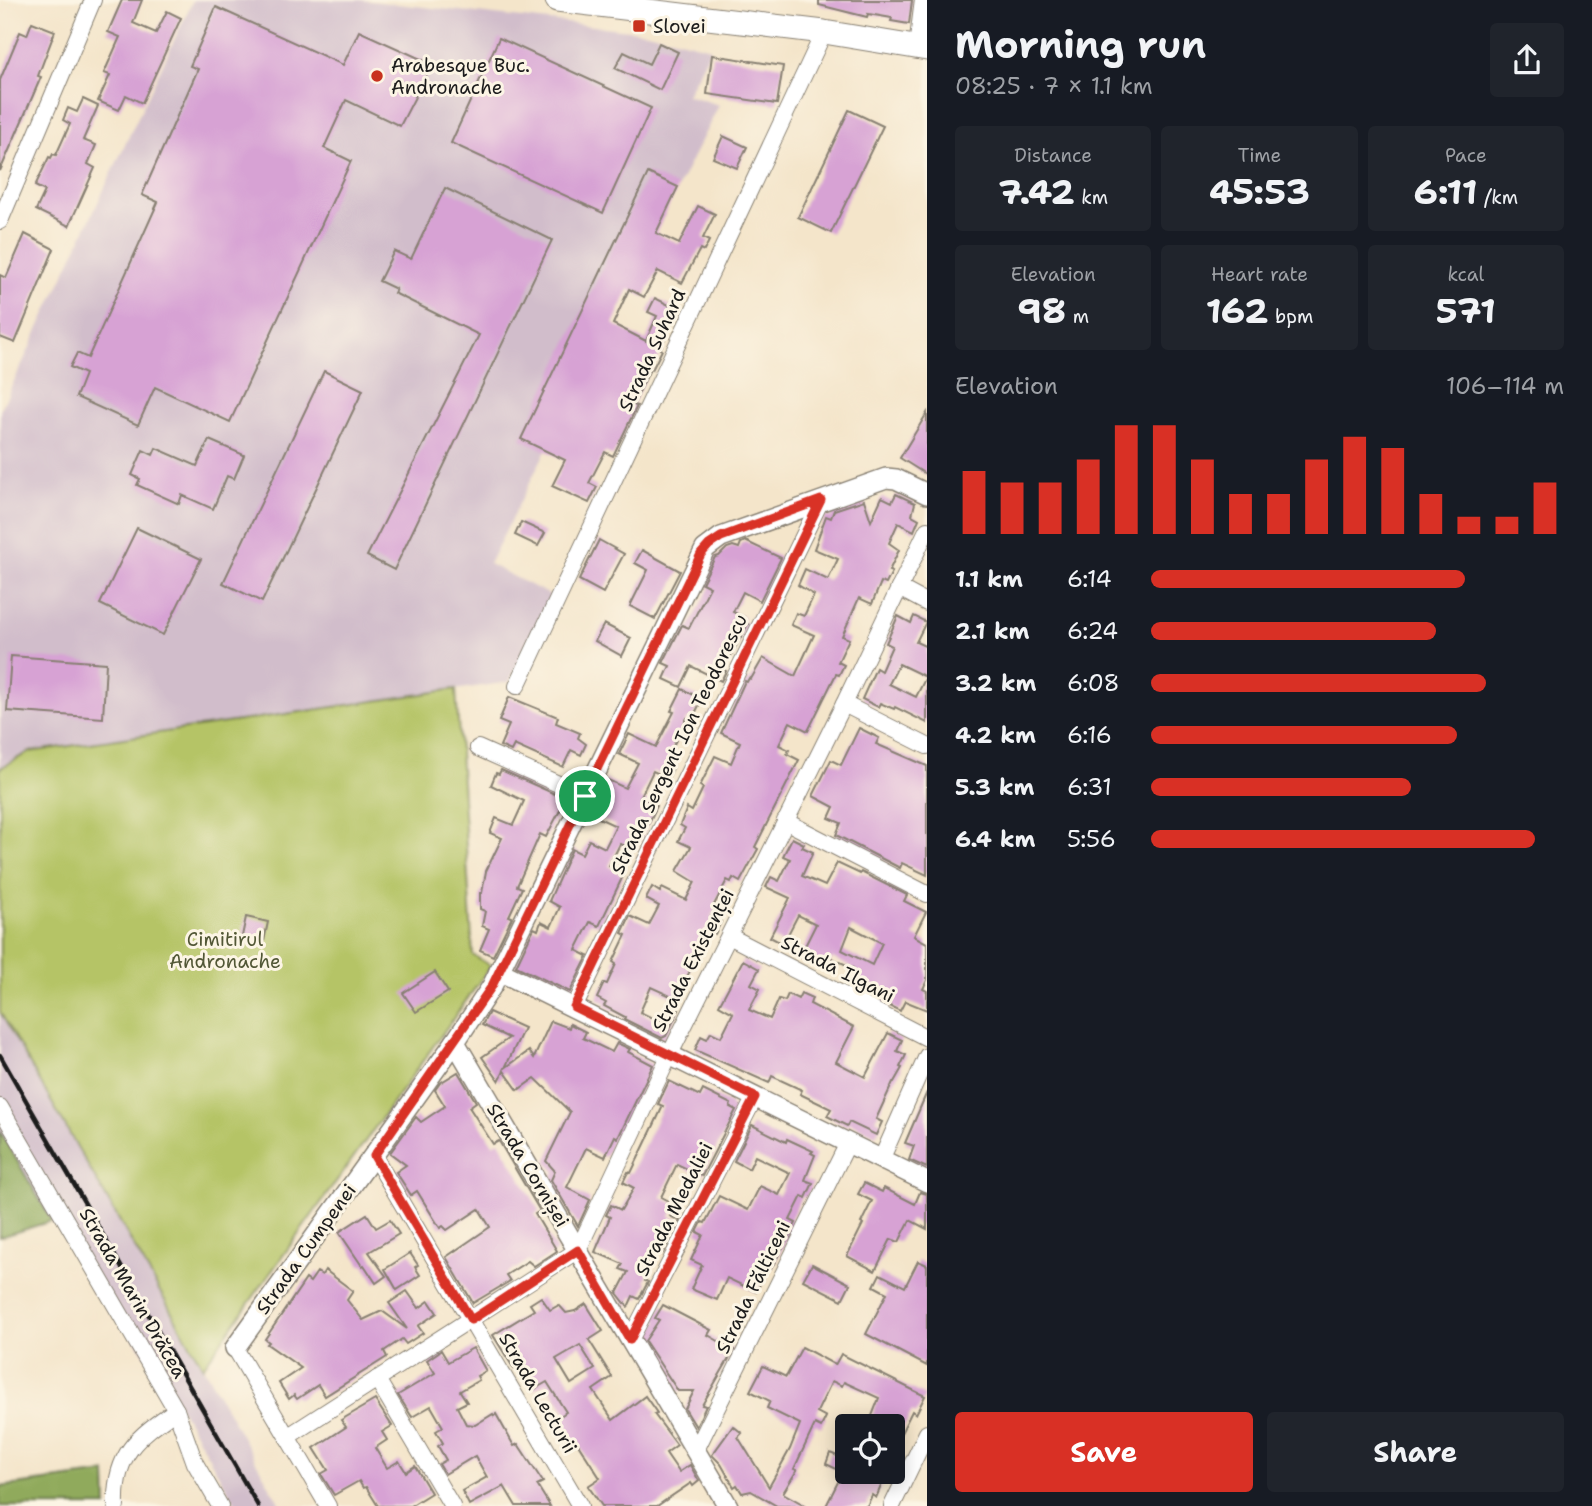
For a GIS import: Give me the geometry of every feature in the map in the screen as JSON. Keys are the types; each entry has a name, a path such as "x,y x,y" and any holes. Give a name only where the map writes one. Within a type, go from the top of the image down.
{"main road":[{"path":"557,0 595,2 824,32 922,48"}],"street":[{"path":"0,221 93,0"},
{"path":"922,48 923,0"},
{"name":"Strada Suhard","path":"517,686 824,32"},
{"name":"Strada Cumpenei","path":"235,1348 455,1042 499,971 705,549 721,537 886,478 896,478 927,494"},
{"name":"Strada Sergent Ion Teodorescu","path":"574,1007 821,500"},
{"name":"Strada Existenței","path":"578,1250 670,1054 844,704 927,530"},
{"path":"899,588 927,603"},
{"path":"844,704 927,746"},
{"path":"478,748 585,796"},
{"path":"786,821 927,894"},
{"name":"Strada Ilgani","path":"729,936 927,1038"},
{"path":"499,971 927,1182"},
{"name":"Strada Cornișei","path":"455,1042 728,1506"},
{"path":"881,1160 927,1056"},
{"name":"Strada Medaliei","path":"630,1340 755,1097"},
{"name":"Strada Marin Drăcea","path":"0,1107 176,1410 195,1463 219,1506"},
{"name":"Strada Fălticeni","path":"696,1450 848,1143"},
{"name":"Strada Lecturii","path":"374,1156 580,1506"},
{"path":"287,1437 578,1250"},
{"path":"235,1348 328,1506"},
{"path":"377,1379 452,1506"},
{"path":"116,1506 115,1488 127,1451 143,1433 176,1410"},
{"path":"892,1506 927,1433"}],"shaded area":[{"path":"193,0 361,0 647,32 711,48 687,95 719,105 489,564 552,596 509,682 29,752 0,768 0,411"},
{"path":"0,1012 281,1506 237,1506 174,1397 52,1221 0,1131"}],"green space":[{"name":"Cimitirul Andronache","path":"456,689 473,955 491,966 203,1367 0,1012 0,768 29,752"},
{"path":"0,1131 52,1221 0,1237"},
{"path":"106,1473 107,1506 0,1506 0,1487"}],"building":[{"path":"122,0 142,0 133,23 156,33 167,11 181,18 142,103 126,95 119,110 98,101 110,75 104,73 120,37 108,32"},
{"path":"819,0 912,0 909,24 891,21 892,18 868,14 867,17 819,5"},
{"path":"216,7 343,65 359,31 432,64 400,126 346,100 324,148 351,161 230,422 155,387 138,425 76,397 85,374 70,367 77,353 88,358 158,202 142,195 198,69 190,66"},
{"path":"32,22 55,31 38,76 41,77 0,171 0,80 20,32 27,35"},
{"path":"499,38 651,108 603,213 451,143"},
{"path":"659,43 678,52 660,90 615,68 624,52 649,64"},
{"path":"712,55 783,66 777,104 707,94"},
{"path":"83,99 98,106 83,140 96,145 88,164 95,168 69,226 36,210 45,191 35,186 49,157 56,155 70,124 63,120 68,108 77,112"},
{"path":"849,110 883,126 831,233 798,217"},
{"path":"723,136 747,147 737,168 713,158"},
{"path":"648,173 678,187 656,233 679,244 698,206 715,214 703,238 709,241 704,251 700,249 682,283 658,271 644,297 629,289 613,324 646,341 657,316 648,312 655,298 671,306 669,310 677,313 660,349 662,350 633,405 637,406 613,456 605,452 589,483 597,487 589,503 552,486 565,460 521,439"},
{"path":"445,188 552,240 394,570 367,556 479,335 394,293 396,289 379,281 394,251 411,259"},
{"path":"25,234 54,249 15,343 0,337 0,275 6,278"},
{"path":"324,371 363,390 262,602 223,583"},
{"path":"927,413 927,475 900,458"},
{"path":"209,440 244,455 234,479 227,476 213,509 182,495 179,504 137,485 140,479 132,475 143,450 153,455 156,448 197,466"},
{"path":"896,494 915,503 912,515 919,519 914,531 898,523 889,543 899,550 889,571 892,572 886,584 881,582 872,604 859,598 842,636 849,639 838,662 844,665 839,675 836,674 808,731 790,722 779,745 789,750 787,754 799,760 740,882 733,878 731,882 727,880 714,905 717,906 711,917 721,922 715,934 705,929 690,960 694,962 677,999 651,987 640,1012 660,1022 668,1005 679,1010 666,1036 662,1038 624,1019 625,1017 604,1006 606,1003 597,998 616,964 613,962 626,935 622,933 630,916 649,925 659,906 646,899 652,887 660,892 662,888 686,900 695,882 677,871 691,847 678,841 685,828 680,825 687,808 692,811 703,788 700,786 715,756 731,763 740,742 721,733 745,681 751,679 763,658 795,676 814,635 791,625 796,613 804,616 814,595 798,585 805,569 828,580 838,559 814,549 826,516 831,518 834,510 864,500 871,521 882,497 892,502"},
{"path":"521,522 545,533 538,546 515,535"},
{"path":"137,528 201,559 163,635 100,604"},
{"path":"599,540 624,554 603,593 579,580"},
{"path":"745,541 781,558 760,601 743,592 733,612 744,617 742,621 748,624 723,670 726,671 721,681 691,666 681,687 664,679 670,666 663,663 682,625 689,628 710,587 702,583 715,557 727,548 739,548"},
{"path":"642,550 680,571 655,619 630,606 648,570 635,563"},
{"path":"898,616 911,623 914,616 926,622 916,642 927,647 927,723 895,707 894,709 880,703 878,707 862,699 876,668 881,671 892,646 886,643","holes":["899,664 926,677 916,697 889,684"]},
{"path":"604,624 631,638 622,656 595,641"},
{"path":"11,656 106,663 103,718 7,711"},
{"path":"682,689 702,699 692,720 687,718 669,754 671,755 667,763 674,766 668,778 653,771 640,798 657,806 636,849 620,844 609,866 623,876 599,926 590,922 576,950 588,956 570,992 516,966 534,928 538,930 541,922 551,927 560,907 549,901 572,849 582,854 589,840 605,848 616,826 590,814 606,779 625,788 638,763 619,754 629,734 656,747 674,712 671,711"},
{"path":"509,697 558,717 556,723 580,733 578,738 586,744 581,755 571,750 563,767 514,745 511,751 500,746 509,725 499,721"},
{"path":"859,728 879,738 876,744 927,766 927,875 902,863 900,868 836,835 841,823 829,818 834,807 813,796 831,760 841,765"},
{"path":"501,770 566,799 546,837 540,834 517,886 522,888 509,916 512,917 493,956 480,950 489,929 482,926 485,911 480,909 480,893 486,871 502,838 490,833 496,818 513,825 524,801 491,785 496,773 499,774"},
{"path":"792,838 813,852 802,876 825,886 837,863 907,895 904,901 926,912 914,936 927,943 927,980 923,989 927,991 927,1010 905,1001 900,1011 871,997 873,995 855,985 857,982 852,979 854,975 850,973 853,968 832,958 828,968 800,956 816,924 798,915 783,944 770,937 790,898 766,887 771,877 779,881 790,859 783,856","holes":["851,927 882,943 872,965 842,950"]},
{"path":"246,917 268,922 263,946 241,941"},
{"path":"743,960 759,969 751,984 760,989 749,1010 770,1019 779,999 785,1001 788,994 798,999 801,993 812,998 810,1004 854,1027 836,1062 865,1077 888,1033 902,1040 897,1051 906,1055 876,1119 882,1122 876,1135 849,1122 847,1126 827,1116 831,1109 800,1094 802,1090 772,1076 769,1083 695,1050 701,1036 707,1039 711,1032 721,1037 733,1013 719,1005"},
{"path":"435,972 448,992 416,1012 403,993"},
{"path":"489,1012 524,1028 505,1068 529,1051 534,1058 551,1021 569,1028 570,1024 586,1032 583,1038 612,1052 617,1043 653,1065 618,1138 615,1136 605,1157 586,1148 567,1187 590,1200 578,1226 551,1180 555,1171 546,1161 570,1112 535,1078 518,1090 504,1071 499,1081 482,1057 509,1038 482,1025"},
{"path":"458,1072 476,1102 469,1107 493,1144 499,1141 540,1211 535,1214 557,1251 534,1266 528,1261 506,1275 510,1281 473,1303 446,1257 490,1227 479,1209 447,1230 443,1226 440,1228 417,1191 411,1195 396,1172 406,1165 390,1153 416,1117 421,1122 445,1106 435,1090 440,1083"},
{"path":"669,1081 700,1096 703,1090 731,1104 730,1107 736,1110 702,1176 677,1164 661,1197 676,1205 670,1216 680,1221 663,1253 654,1248 643,1271 648,1273 645,1281 648,1282 639,1299 633,1296 628,1307 617,1293 628,1272 620,1269 623,1264 595,1252 610,1217 606,1215 611,1205 621,1210 634,1188 623,1182 628,1172 631,1173 663,1106 658,1104"},
{"path":"927,1092 927,1168 909,1160 914,1146 905,1143"},
{"path":"752,1125 786,1142 787,1139 813,1151 811,1153 815,1155 805,1180 813,1183 806,1198 802,1196 790,1220 796,1223 756,1292 727,1278 717,1300 691,1289 702,1265 691,1260 703,1235 697,1232 702,1222 705,1223 719,1196 748,1210 760,1186 779,1195 790,1173 755,1156 749,1169 734,1161"},
{"path":"864,1183 882,1192 884,1188 915,1204 920,1192 927,1194 927,1229 910,1220 899,1242 891,1239 875,1271 847,1256 872,1201 858,1194"},
{"path":"367,1214 376,1228 390,1220 399,1234 369,1252 386,1276 376,1283 339,1232"},
{"path":"410,1253 418,1265 415,1267 420,1275 397,1290 385,1269"},
{"path":"918,1261 927,1265 927,1366 866,1334 887,1293 874,1286 880,1274 905,1287"},
{"path":"812,1264 850,1284 842,1300 803,1280"},
{"path":"325,1270 353,1291 347,1300 363,1320 382,1311 407,1329 389,1303 407,1291 419,1308 429,1301 437,1313 418,1326 423,1333 406,1344 402,1339 384,1351 387,1357 325,1396 318,1385 297,1399 294,1395 289,1399 279,1383 301,1368 267,1344 269,1342 265,1339 306,1279 310,1282 317,1272 322,1275"},
{"path":"541,1297 550,1310 559,1305 566,1313 586,1304 603,1331 589,1340 612,1377 593,1390 613,1420 645,1396 657,1413 654,1414 677,1445 666,1453 679,1472 690,1465 699,1481 693,1486 691,1483 657,1506 602,1506 588,1486 600,1478 575,1439 565,1441 553,1421 566,1412 547,1382 533,1390 519,1366 514,1369 493,1335 534,1310 530,1304","holes":["580,1345 595,1369 571,1384 556,1359"]},
{"path":"663,1305 711,1330 708,1335 734,1350 702,1405 706,1406 696,1427 685,1409 694,1391 678,1391 645,1341 659,1320 655,1318"},
{"path":"802,1347 835,1365 841,1354 925,1396 916,1414 912,1411 905,1425 905,1414 873,1414 879,1398 844,1382 842,1386 832,1381 817,1412 826,1417 821,1427 815,1424 794,1469 797,1470 783,1493 806,1506 777,1506 751,1491 742,1493 737,1485 734,1487 721,1464 712,1455 733,1426 742,1433 738,1437 769,1487 800,1424 767,1408 770,1401 750,1391 763,1366 786,1377"},
{"path":"473,1348 486,1371 477,1376 479,1380 460,1391 467,1402 457,1407 466,1424 475,1425 496,1414 514,1446 518,1444 543,1482 537,1485 550,1506 516,1506 504,1486 469,1505 462,1491 487,1477 475,1456 445,1474 439,1464 446,1460 438,1446 443,1443 436,1431 443,1427 431,1406 412,1417 398,1395 435,1373 427,1360 441,1350 448,1362"},
{"path":"375,1400 392,1426 382,1432 387,1440 375,1448 387,1468 399,1461 406,1472 415,1466 431,1493 410,1506 378,1506 359,1481 334,1495 321,1474 328,1470 314,1448 346,1427 341,1420"},
{"path":"830,1453 835,1455 835,1468 826,1464"},
{"path":"837,1484 882,1484 876,1498 872,1495 867,1506 826,1506"}],"railway":[{"path":"0,1055 258,1506"}],"place":[{"name":"Slovei","path":"639,26"},
{"name":"Arabesque Buc. Andronache","path":"377,76"}],"route":[{"path":"821,500 574,1007 755,1097 630,1340 578,1250 471,1320 374,1156 492,986 585,796 701,554 721,537 821,500"}]}
